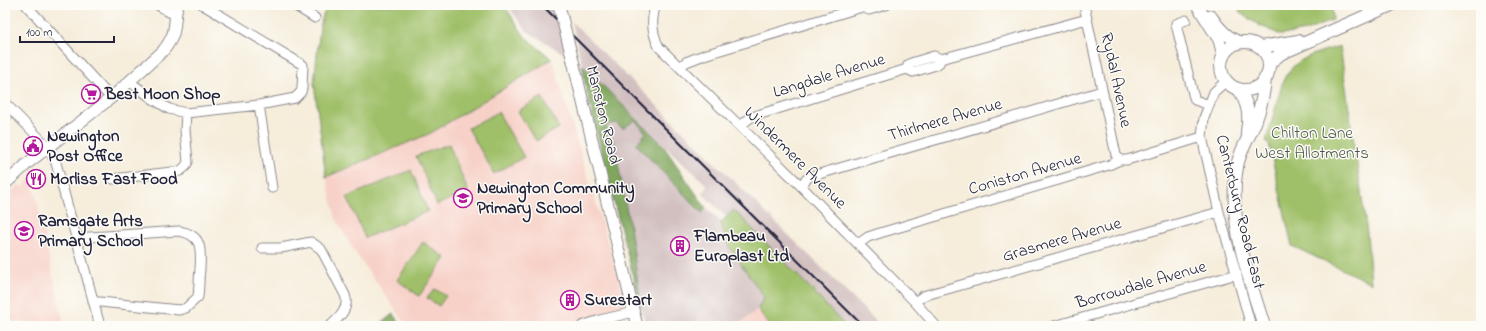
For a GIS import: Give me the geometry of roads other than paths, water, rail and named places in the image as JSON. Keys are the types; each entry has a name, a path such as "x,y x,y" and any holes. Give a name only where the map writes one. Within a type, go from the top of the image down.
{"highway":[{"path":"1269,64 1280,54 1391,5"},
{"path":"1260,46 1266,54 1269,64 1269,69 1265,78 1257,87 1245,90 1232,86 1226,81 1221,69 1223,55 1233,44 1240,42 1251,42 1260,46 1315,38"},
{"name":"Canterbury Road East","path":"1264,326 1238,236 1234,208 1235,183 1239,161 1256,120 1264,94 1265,78"},
{"name":"Canterbury Road East","path":"1240,89 1246,101 1249,113 1244,146"}],"main road":[{"name":"Manston Road","path":"559,5 637,326"},
{"path":"1197,5 1218,40 1223,55"},
{"path":"1204,5 1224,33 1232,39 1240,42"},
{"path":"5,184 28,163 111,98 163,51 174,34 176,10"}],"street":[{"path":"26,5 111,98"},
{"path":"158,5 169,12 176,10"},
{"path":"130,82 169,109 186,113 259,105 291,99 298,96 302,88 303,65 203,5"},
{"path":"294,5 315,18"},
{"name":"Windermere Avenue","path":"656,5 652,18 655,38 659,47 800,185 915,302 936,326"},
{"path":"680,67 686,62 862,6 868,10 886,5"},
{"name":"Rydal Avenue","path":"1084,5 1116,154 1120,160"},
{"name":"Langdale Avenue","path":"740,126 750,118 764,113 907,69 910,63 934,56 941,59 1087,19"},
{"path":"1186,20 1176,24 1193,94 1195,100 1209,105"},
{"name":"Canterbury Road East","path":"1226,81 1214,92 1204,118 1202,137 1219,212 1251,326"},
{"name":"Thirlmere Avenue","path":"800,185 809,177 1102,91"},
{"path":"5,103 48,148 56,163 100,326"},
{"path":"259,105 272,188"},
{"path":"119,182 154,170 180,171 185,167 189,157 185,130 186,113"},
{"name":"Coniston Avenue","path":"858,244 874,235 1109,165 1120,160 1127,160 1202,137"},
{"name":"Grasmere Avenue","path":"915,302 923,296 933,293 1219,212"},
{"path":"76,238 179,231 190,234 196,238 201,249 198,297 186,308 179,310 93,302"},
{"path":"262,248 281,248 311,242 321,249 346,298 344,311 330,326"},
{"name":"Borrowdale Avenue","path":"1054,326 1237,274"},
{"path":"582,326 634,312"}],"railway":[{"path":"542,5 863,326"}],"place":[{"name":"Best Moon Shop","path":"91,94"},
{"name":"Newington Post Office","path":"33,146"},
{"name":"Morliss Fast Food","path":"36,179"},
{"name":"Newington Community Primary School","path":"463,198"},
{"name":"Ramsgate Arts Primary School","path":"24,231"},
{"name":"Flambeau Europlast Ltd","path":"680,246"},
{"name":"Surestart","path":"570,300"}],"park label":[{"name":"Chilton Lane West Allotments","path":"1312,143"}]}
